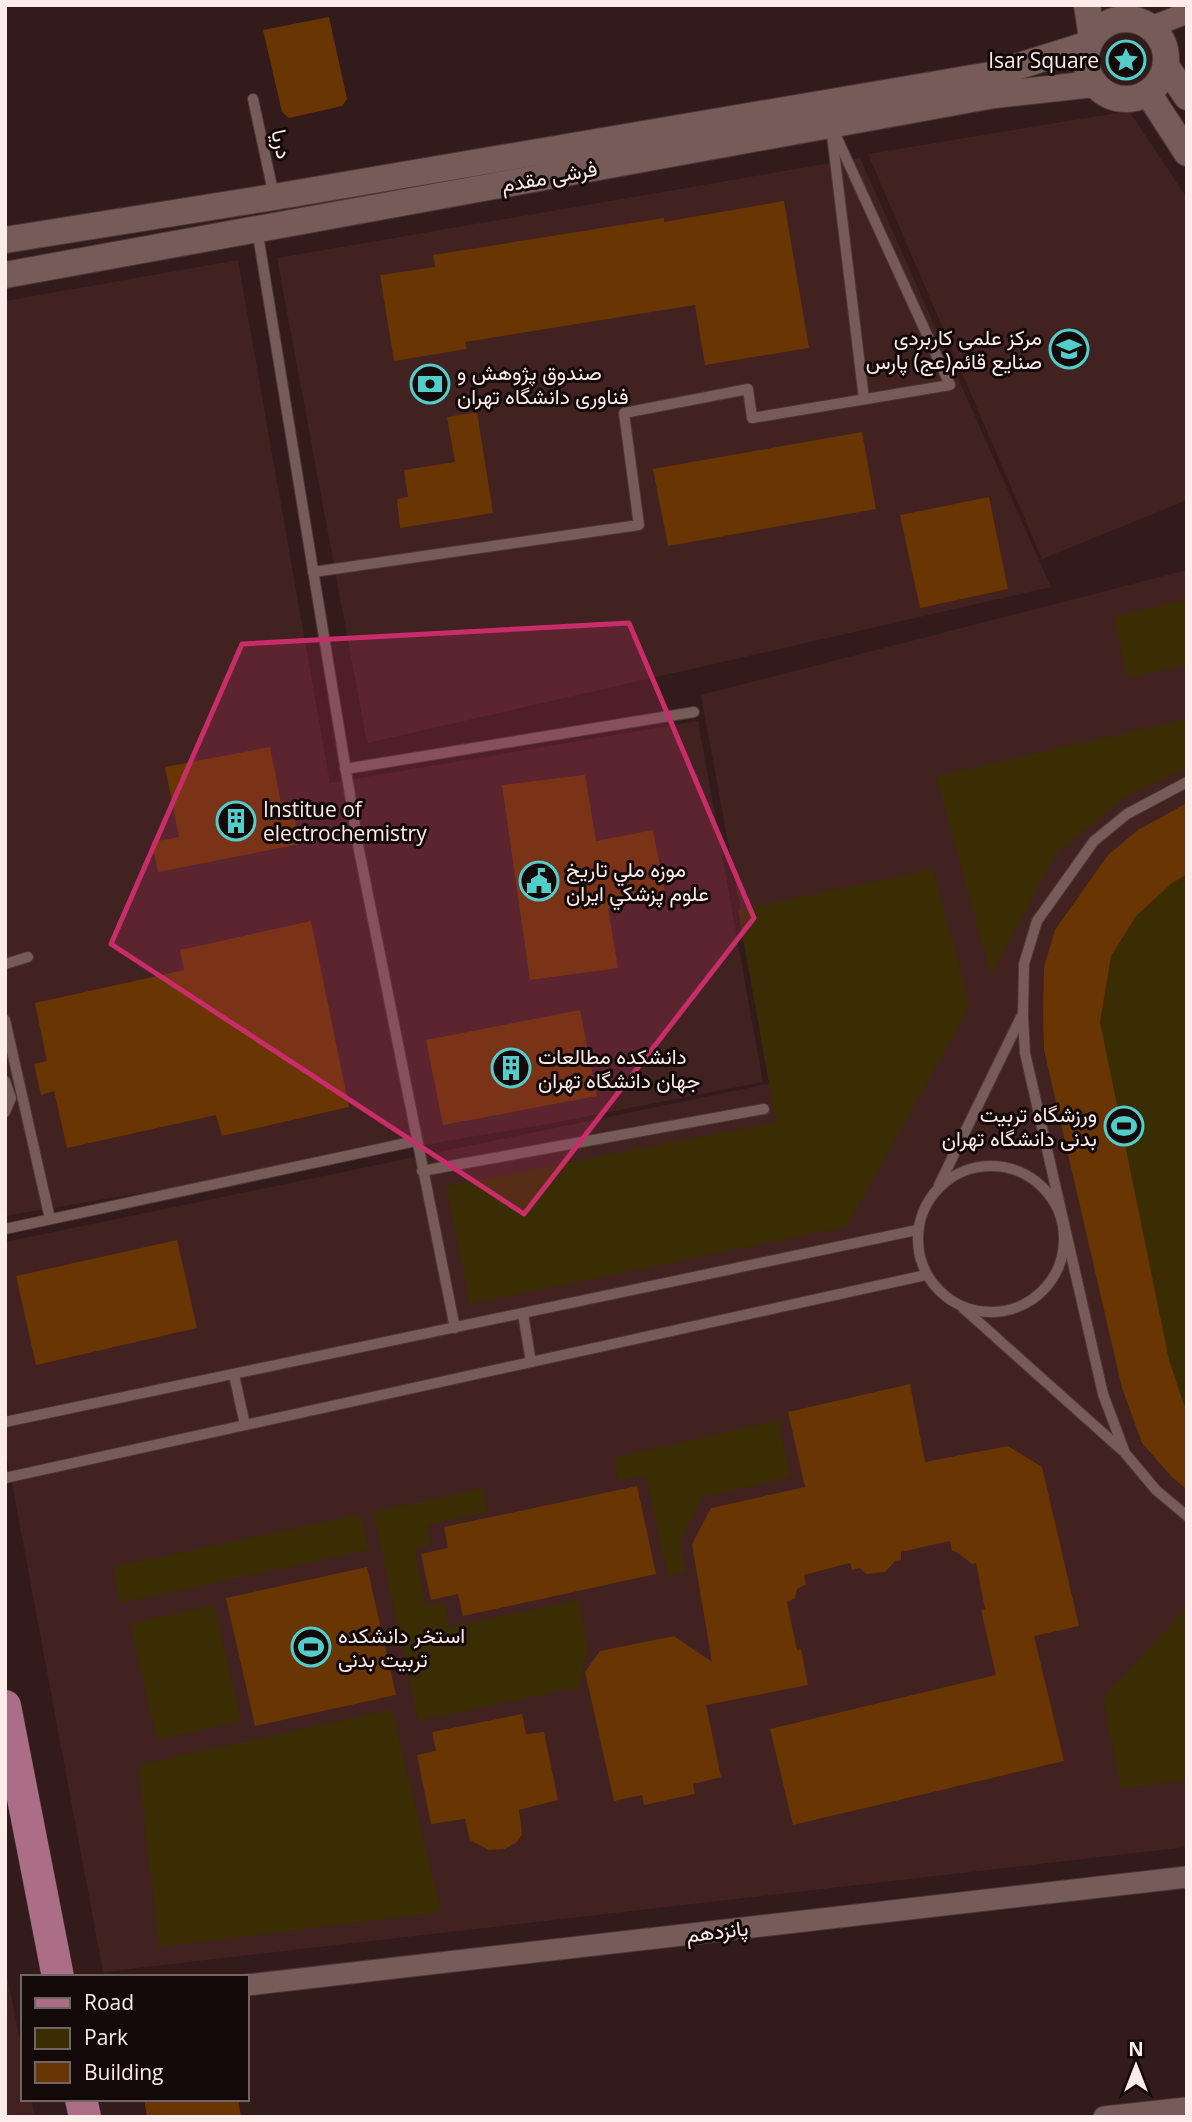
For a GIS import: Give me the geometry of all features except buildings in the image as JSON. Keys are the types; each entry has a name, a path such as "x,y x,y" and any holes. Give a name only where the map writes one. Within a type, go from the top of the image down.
{"main road":[{"path":"5,1706 58,1975"}],"street":[{"path":"1087,5 1091,41 1086,64 1094,84 1102,92 1122,99 1132,99 1148,93 1159,83 1166,66 1164,44 1146,25 1116,5"},
{"path":"1091,41 1105,25 1117,20 1129,19 1146,25 1187,13"},
{"name":"فرشی مقدم","path":"5,240 990,75 1091,41"},
{"path":"1166,66 1187,97"},
{"name":"فرشی مقدم","path":"5,275 994,95 1094,84"},
{"path":"1148,93 1187,153"},
{"name":"پانزدهم","path":"248,1985 1187,1877"},
{"path":"1104,2117 1187,2108"}],"lane":[{"name":"دریا","path":"253,99 274,197"},
{"path":"831,125 864,399"},
{"path":"313,572 639,525 624,412 748,389 752,418 950,385 831,125"},
{"path":"257,229 359,850 455,1328"},
{"path":"345,769 694,712"},
{"path":"1125,1453 1103,1394 1024,1053 1024,964 1037,921 1094,841 1127,814 1187,782"},
{"path":"5,964 28,957"},
{"path":"1023,1015 938,1187 924,1208 917,1230 918,1253 926,1275 941,1293 961,1306 1125,1453 1156,1490 1187,1516"},
{"path":"5,1020 12,1086 50,1219"},
{"path":"5,1112 11,1098 12,1086"},
{"path":"422,1171 764,1109"},
{"path":"5,1229 416,1141"},
{"path":"938,1187 959,1172 984,1165 1009,1167 1032,1178 1051,1195 1062,1218 1065,1243 1059,1268 1046,1287 1028,1302 1006,1311 983,1312 961,1306"},
{"path":"5,1422 917,1230"},
{"path":"5,1478 926,1275"},
{"path":"523,1314 531,1362"},
{"path":"234,1375 245,1425"}],"highlighted area":[{"path":"629,623 754,918 524,1214 111,944 242,644"}],"shaded area":[{"name":"مرکز علمی کاربردی صنایع قائم(عج) پارس","path":"1129,111 1187,198 1187,500 1042,559 868,154"},
{"path":"860,158 1051,587 367,743 277,258"},
{"path":"238,260 330,783 698,721 763,1082 553,1123 5,1216 5,301"},
{"path":"1187,570 1187,1847 103,1972 5,1446 5,1242 772,1083 701,695"},
{"path":"5,1966 21,2045 21,2101 31,2101 35,2117 5,2117"}],"green space":[{"path":"1187,600 1187,665 1127,678 1114,616"},
{"path":"1187,719 1187,768 1125,797 1054,856 991,976 936,776"},
{"name":"ورزشگاه تربیت بدنی دانشگاه تهران","path":"1187,804 1187,1490 1142,1443 1122,1388 1044,1050 1043,1015 1044,967 1055,930 1108,855 1138,830"},
{"path":"933,869 970,1006 846,1227 470,1304 446,1186 776,1122 738,910"},
{"path":"778,1420 791,1477 703,1497 679,1543 686,1572 668,1576 645,1475 618,1481 613,1458"},
{"path":"483,1488 488,1512 427,1525 431,1545 414,1549 426,1606 444,1603 449,1627 578,1600 588,1648 579,1687 418,1721 373,1512"},
{"path":"361,1514 369,1550 120,1603 113,1567"},
{"path":"214,1605 241,1721 157,1740 130,1623"},
{"path":"1187,1606 1187,1780 1121,1789 1103,1698"},
{"path":"392,1709 441,1912 159,1947 138,1765"}],"place":[{"name":"Isar Square","path":"1126,60"},
{"name":"مرکز علمی کاربردی صنایع قائم(عج) پارس","path":"1069,349"},
{"name":"صندوق پژوهش و فناوری دانشگاه تهران","path":"430,384"},
{"name":"Institue of electrochemistry","path":"236,821"},
{"name":"موزه ملي تاريخ علوم پزشكي ايران","path":"539,881"},
{"name":"دانشکده مطالعات جهان دانشگاه تهران","path":"511,1068"},
{"name":"ورزشگاه تربیت بدنی دانشگاه تهران","path":"1124,1126"},
{"name":"استخر دانشکده تربیت بدنی","path":"311,1647"}]}
